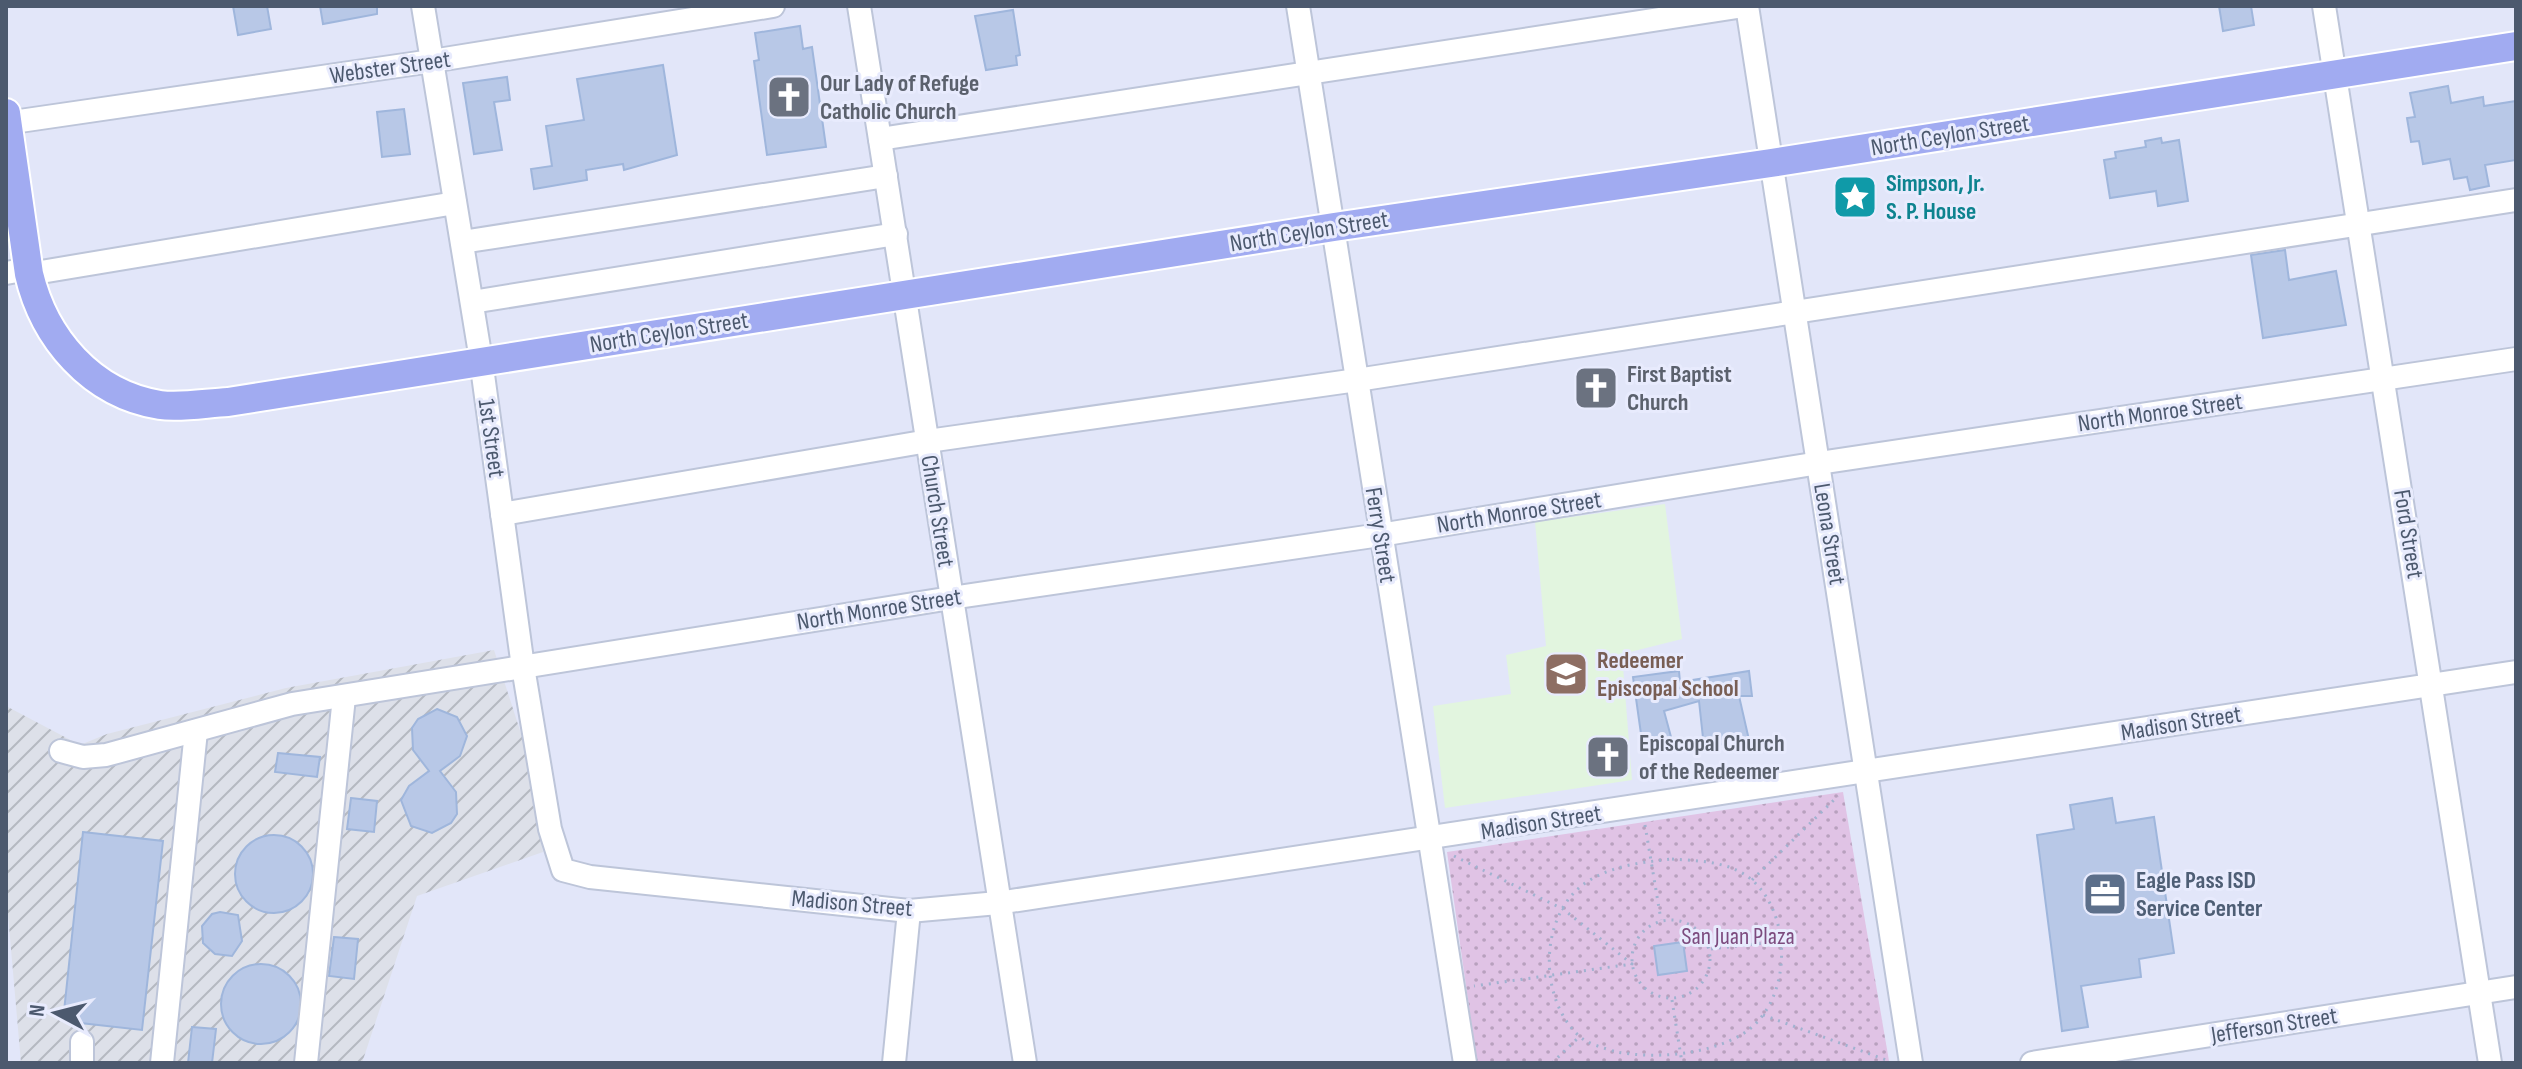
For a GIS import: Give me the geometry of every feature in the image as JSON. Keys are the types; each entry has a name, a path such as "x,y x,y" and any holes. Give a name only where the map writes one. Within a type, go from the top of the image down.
{"main road":[{"name":"North Ceylon Street","path":"21,272 59,346 105,386 160,405 228,402 1334,227 1771,163 2516,46"},
{"path":"6,120 21,272"}],"street":[{"name":"1st Street","path":"423,6 481,360 523,667 550,829 563,870"},
{"name":"Webster Street","path":"6,120 432,61 773,6"},
{"name":"Church Street","path":"859,6 1025,1063"},
{"name":"Ferry Street","path":"1298,6 1380,535 1440,846 1454,989 1465,1063"},
{"path":"880,139 1746,6"},
{"name":"Leona Street","path":"1746,6 1867,771 1900,1062"},
{"name":"Ford Street","path":"2324,6 2490,1063"},
{"path":"462,242 886,176"},
{"path":"502,514 928,441 1357,380 2516,200"},
{"path":"21,272 455,203"},
{"path":"472,302 896,234"},
{"name":"North Monroe Street","path":"61,751 83,757 106,755 292,704 951,598 1380,535 1819,463 2516,359"},
{"name":"Madison Street","path":"563,870 590,877 909,911 998,903 1440,846 1641,806 2516,672"},
{"path":"306,1063 344,697"},
{"path":"162,1063 196,731"},
{"path":"894,1063 909,911"},
{"name":"Jefferson Street","path":"2032,1063 2516,987"}],"path":[{"path":"1752,880 1843,792"},
{"path":"1641,806 1661,920"},
{"path":"1440,846 1563,909 1632,964"},
{"path":"1672,859 1721,863 1752,880 1772,909 1782,941 1779,979 1763,1015 1743,1034 1713,1047 1643,1055 1614,1051 1579,1037 1561,1011 1548,974 1551,939 1563,909 1588,881 1620,867 1672,859"},
{"path":"1661,920 1686,922 1696,928 1709,949 1710,961 1702,983 1683,996 1672,998 1650,992 1635,975 1632,964 1635,941 1651,924 1661,920"},
{"path":"1709,949 1782,941"},
{"path":"1454,989 1632,964"},
{"path":"1672,998 1682,1063"},
{"path":"1763,1015 1900,1062"},
{"path":"1552,1063 1579,1037"}],"shaded area":[{"name":"Redeemer Episcopal School","path":"1665,504 1682,639 1622,654 1632,780 1445,808 1433,706 1511,694 1506,655 1546,646 1535,522"},
{"path":"494,650 525,746 543,852 417,896 362,1063 21,1063 6,892 6,706 80,745 107,734 286,688"}],"green space":[{"name":"San Juan Plaza","path":"1843,792 1889,1061 1477,1063 1447,852"}],"building":[{"path":"233,6 267,6 271,29 238,35"},
{"path":"320,6 377,6 377,14 323,24"},
{"path":"2219,6 2251,6 2254,25 2223,31"},
{"path":"1013,10 1020,55 1016,56 1017,65 986,70 975,16"},
{"name":"Our Lady of Refuge Catholic Church","path":"800,26 803,49 812,47 826,147 767,155 754,61 759,60 755,33"},
{"path":"663,65 677,155 624,170 623,164 586,170 587,180 534,189 531,169 552,166 546,126 584,120 577,79"},
{"path":"507,77 510,100 494,102 502,150 474,154 463,83"},
{"path":"2448,86 2451,103 2483,97 2484,106 2516,101 2516,160 2485,165 2489,186 2470,190 2467,177 2454,179 2450,159 2423,164 2419,141 2411,142 2407,118 2415,117 2410,93"},
{"path":"404,109 410,154 382,157 377,112"},
{"path":"2161,138 2162,143 2179,140 2188,201 2158,206 2156,191 2110,198 2104,160 2116,158 2115,152 2146,147 2145,141"},
{"path":"2285,250 2289,280 2336,271 2346,325 2263,338 2251,255"},
{"path":"1679,671 1680,682 1749,671 1752,696 1739,696 1749,740 1704,747 1699,701 1664,711 1671,737 1642,741 1633,677"},
{"path":"437,709 457,717 467,736 460,756 440,771 456,792 457,814 451,823 432,833 411,826 401,800 409,786 429,771 413,750 412,728 418,719"},
{"path":"278,753 320,757 317,777 275,772"},
{"path":"351,798 377,801 374,832 347,829"},
{"name":"Eagle Pass ISD Service Center","path":"2112,798 2116,823 2154,817 2174,953 2139,959 2141,977 2081,986 2088,1027 2062,1031 2037,835 2074,829 2070,805"},
{"path":"83,832 163,841 142,1030 63,1021"},
{"path":"266,835 282,835 296,841 307,852 313,874 307,896 296,907 282,913 266,913 252,907 241,896 235,882 235,866 241,852 252,841"},
{"path":"212,914 238,915 242,941 232,956 215,954 203,943 202,926"},
{"path":"334,937 358,939 354,979 329,976"},
{"path":"1683,942 1687,971 1658,975 1654,946"},
{"path":"261,964 276,967 289,976 298,989 301,1004 298,1019 289,1032 276,1041 261,1044 246,1041 233,1032 224,1019 221,1004 224,989 233,976 246,967"},
{"path":"192,1027 216,1029 212,1063 188,1063"}],"place":[{"name":"Our Lady of Refuge Catholic Church","path":"789,97"},
{"name":"Simpson, Jr. S. P. House","path":"1855,197"},
{"name":"First Baptist Church","path":"1596,388"},
{"name":"Redeemer Episcopal School","path":"1566,674"},
{"name":"Episcopal Church of the Redeemer","path":"1608,757"},
{"name":"Eagle Pass ISD Service Center","path":"2105,894"}]}
